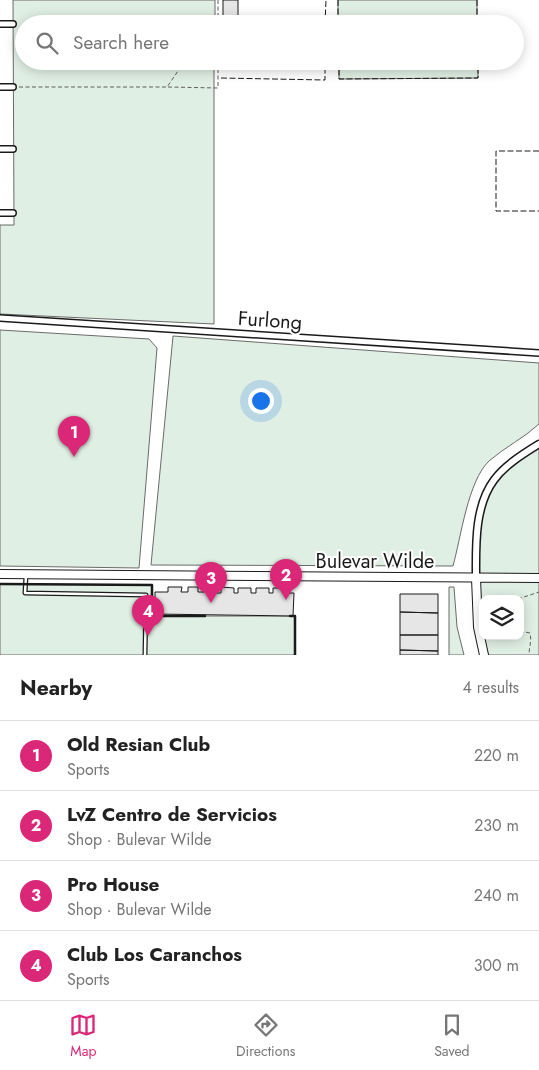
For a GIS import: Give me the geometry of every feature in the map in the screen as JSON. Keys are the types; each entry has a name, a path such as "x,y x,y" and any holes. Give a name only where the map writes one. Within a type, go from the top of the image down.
{"main road":[{"name":"Bulevar Wilde","path":"0,574 539,578"},
{"path":"476,578 478,627 484,655"}],"street":[{"path":"0,24 13,24"},
{"path":"0,87 13,87"},
{"path":"0,149 13,149"},
{"path":"0,213 14,213"},
{"name":"Furlong","path":"0,318 539,353"},
{"path":"476,578 480,513 486,495 493,481 501,472 539,444"}],"lane":[{"path":"26,575 25,593 146,595 145,655"}],"path":[{"path":"218,0 218,15"},
{"path":"167,87 179,70"},
{"path":"13,87 218,88 218,70"},
{"path":"524,597 539,592"},
{"path":"524,632 530,633 529,655"}],"green space":[{"path":"13,0 215,0 215,15 15,15 15,70 214,70 214,324 0,314 0,225 14,225"},
{"path":"338,0 477,0 477,15 338,15"},
{"path":"339,70 478,70 478,78 339,79"},
{"path":"0,330 149,339 157,348 139,568 0,566"},
{"path":"173,336 539,363 539,424 495,456 482,470 470,495 453,566 151,565"},
{"path":"539,444 539,655 484,655 482,640 524,640 524,595 479,595 479,621 476,601 480,513 493,481"},
{"path":"0,584 152,585 152,616 295,616 295,655 0,655"},
{"path":"449,587 454,587 457,627 464,655 449,655"}],"building":[{"path":"223,0 238,0 238,15 223,15"},
{"path":"168,587 182,587 181,592 188,592 188,587 198,587 198,592 204,592 204,587 216,587 216,593 221,593 221,587 234,588 234,593 238,593 238,588 251,588 251,593 256,593 256,588 269,588 269,593 273,593 273,588 286,588 286,593 294,593 293,616 155,614 155,592 168,592"},
{"path":"400,594 438,594 438,613 400,612"},
{"path":"400,612 438,613 438,635 400,635"},
{"path":"400,635 438,635 438,651 400,650"},
{"path":"400,650 438,651 438,655 400,655"}],"fence":[{"path":"325,15 326,0"},
{"path":"338,0 338,15"},
{"path":"477,0 477,15"},
{"path":"221,78 325,80 325,70"},
{"path":"339,70 339,79 478,78 478,70"},
{"path":"539,151 496,151 496,211 539,211"}],"wall":[{"path":"0,584 152,585 152,616 205,616"},
{"path":"290,616 295,616 295,655"}],"place":[{"name":"Old Resian Club","path":"74,457"},
{"name":"LvZ Centro de Servicios","path":"286,600"},
{"name":"Pro House","path":"211,603"},
{"name":"Club Los Caranchos","path":"148,636"}]}
